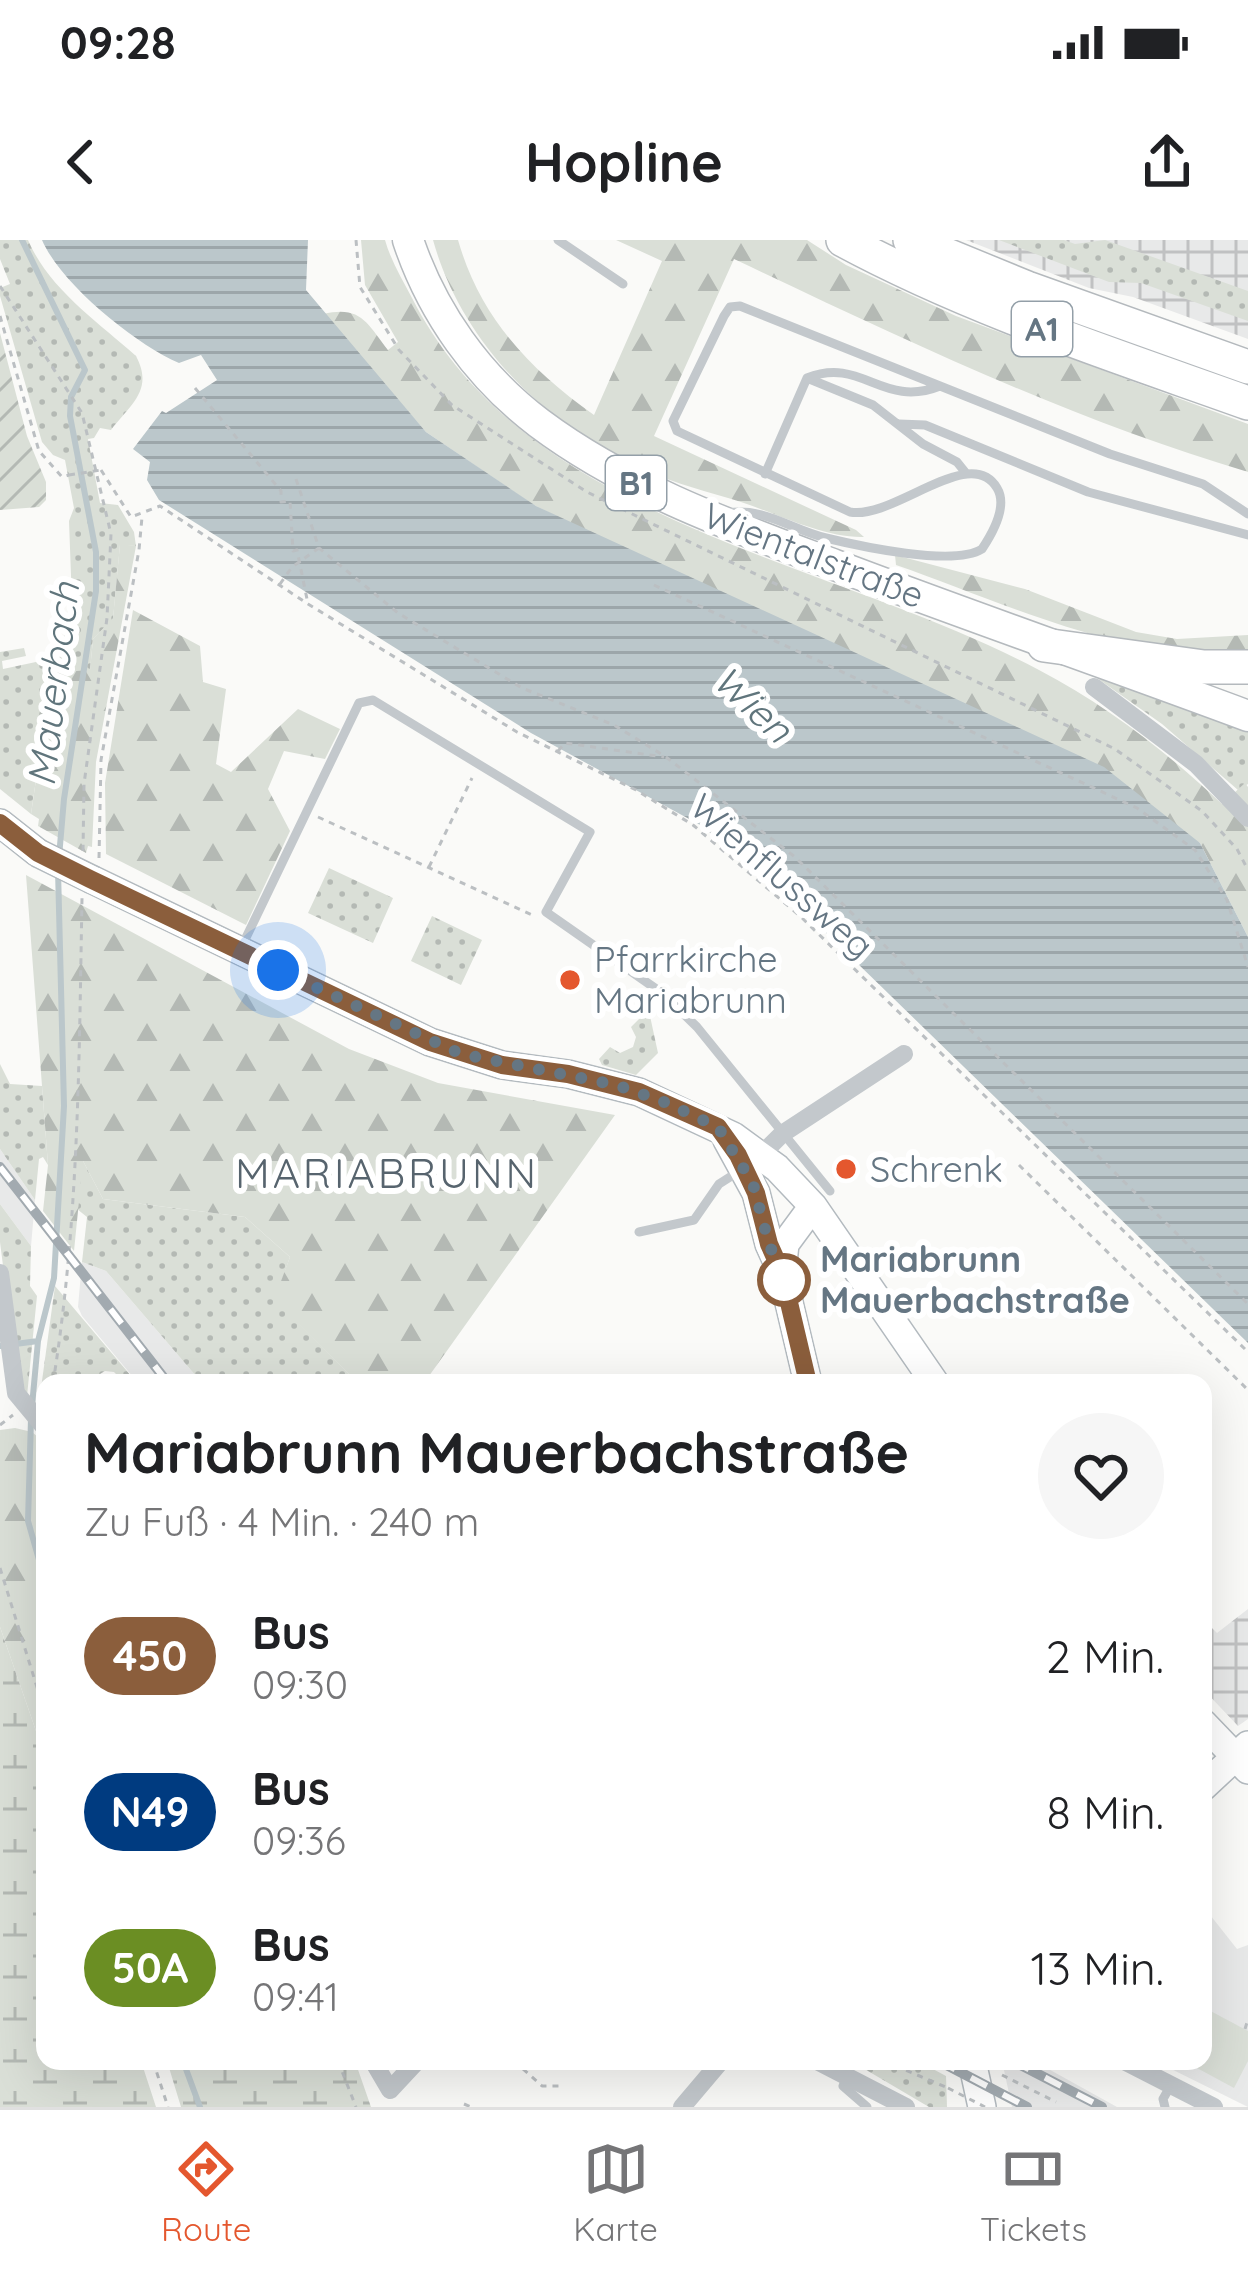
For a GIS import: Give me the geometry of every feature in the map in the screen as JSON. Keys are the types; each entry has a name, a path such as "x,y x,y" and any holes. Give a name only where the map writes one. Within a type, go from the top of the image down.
{"highway":[{"name":"A1","path":"843,240 891,266 1018,320 1248,403"},
{"name":"A1","path":"910,240 1248,367"},
{"path":"1044,644 1204,667 1248,667"}],"main road":[{"name":"Wientalstraße","path":"408,240 434,301 494,382 556,436 636,483 1044,644 1248,716"},
{"path":"424,240 458,339"},
{"path":"0,823 38,853 89,871 240,951 461,1054 616,1085 718,1127 754,1162 821,1198 929,1374"},
{"path":"754,1162 806,1374"},
{"path":"782,1273 785,1244 821,1198"},
{"path":"1212,1730 1244,1757 1212,1780"},
{"path":"974,2070 984,2107"}],"street":[{"path":"1094,687 1196,764 1248,818"},
{"path":"754,1162 782,1134 904,1054"},
{"path":"0,1273 16,1393 36,1419"},
{"path":"378,2070 390,2090 409,2070"},
{"path":"682,2107 713,2070"},
{"path":"838,2070 906,2107"},
{"path":"1142,2070 1214,2107"}],"lane":[{"path":"558,240 623,284"},
{"path":"710,516 749,509 824,537 958,558 982,549 1000,506 996,486 986,476 965,472 865,515 850,512 686,438 673,421 730,308 740,307 1110,454 1203,484 1248,514"},
{"path":"765,474 807,378 839,371 914,395 940,386"},
{"path":"807,378 874,405 965,472"},
{"path":"899,424 926,425 1088,492 1248,535"},
{"path":"240,951 359,703 373,700 590,832 546,912 662,993 697,1027 782,1134 821,1198"},
{"path":"639,1232 694,1220 719,1184 754,1162"},
{"path":"848,2074 843,2086 867,2107"},
{"path":"1165,2107 1163,2099 1171,2085"}],"path":[{"path":"356,240 360,286 399,350 452,405 586,492 1115,749 1202,811 1237,849 1248,870"},
{"path":"0,286 82,413 112,544 84,784 89,871"},
{"path":"0,316 39,451 62,477 101,470 131,517 142,515 140,550 101,760 89,871 70,1235 54,1374"},
{"path":"195,388 281,491 281,502 290,501 293,551 297,550 308,604"},
{"path":"296,479 319,548 398,613 522,688 614,725 666,757 794,857 1248,1304"},
{"name":"Wienflussweg","path":"142,515 160,506 308,604 518,732 636,790 693,825 800,916 1248,1352"},
{"path":"280,586 292,567 319,548"},
{"path":"654,585 1137,808 1195,850 1227,900 1248,967"},
{"path":"558,752 565,743 666,757"},
{"path":"428,868 478,765"},
{"path":"307,812 529,915 546,912"},
{"path":"1019,1165 1248,1390"},
{"path":"0,1568 36,1684"},
{"path":"1245,2029 1248,2019"},
{"path":"156,2070 168,2107"},
{"path":"342,2070 356,2107"},
{"path":"524,2070 542,2086 562,2086"},
{"path":"905,2070 984,2107"},
{"path":"1002,2075 1056,2102"}],"shaded area":[{"path":"966,240 1248,240 1248,339 1133,297 1089,288"},
{"path":"0,1149 35,1200 31,1246 0,1204"},
{"path":"82,1262 106,1271 194,1374 130,1374 78,1307"},
{"path":"1248,1609 1248,1719 1238,1726 1212,1699 1212,1628 1217,1633"},
{"path":"1212,1917 1237,1949 1248,1945 1248,2107 1173,2070 1212,2070"},
{"path":"1004,2070 1050,2070 1117,2107 1012,2107"}],"green space":[{"path":"0,240 28,240 61,289 136,356 142,378 138,396 111,430 100,428 88,439 100,503 118,505 134,532 136,546 120,545 113,619 93,639 90,671 63,673 57,742 39,759 31,814 0,789 0,652 24,648 26,656 2,661 3,669 64,656 64,631 73,630 69,521 74,508 65,460 42,442 0,296 0,288 10,284 0,259"},
{"path":"361,240 385,240 412,298 463,375 529,436 606,486 691,528 957,631 1039,670 1135,731 1222,804 1245,783 1248,937 1200,843 532,504 426,432 323,314 355,314 388,350 398,342 365,285"},
{"path":"433,240 458,240 479,293 510,339 548,379 594,415 662,261 616,240 807,240 846,265 956,316 1248,424 1248,472 1051,402 734,259 654,436 864,537 818,530 657,475 575,431 513,378 487,347 446,278"},
{"path":"999,240 1075,244 1105,240 1248,291 1248,321 1141,283 1109,282"},
{"path":"0,333 27,436 46,482 46,500 39,507 0,510"},
{"path":"120,544 136,546 96,762 92,847 86,853 38,826 39,819 31,814 39,759 57,742 63,672 90,670 93,639 113,618"},
{"path":"895,555 1025,589 1136,632 1177,639 1248,635 1248,653 1160,650 1115,641 896,565"},
{"path":"133,610 200,646 203,682 226,689 216,764 231,772 298,709 340,729 325,759 284,751 268,789 290,831 246,925 106,854 105,783"},
{"path":"1087,671 1248,731 1248,784 1238,790 1162,724"},
{"path":"329,868 393,898 373,943 308,913"},
{"path":"26,875 349,1049 438,1083 615,1115 430,1374 349,1374 274,1300 290,1257 245,1217 103,1199 83,1161 74,1251 43,1211 48,1165"},
{"path":"432,916 482,940 461,985 411,961"},
{"path":"650,1016 658,1053 636,1075 602,1065 599,1059 610,1047 620,1053 633,1047 636,1037 631,1027 641,1017"},
{"path":"0,1064 10,1084 42,1086 48,1165 43,1157 39,1159 35,1200 0,1149"},
{"path":"82,1159 103,1199 245,1217 290,1257 275,1300 349,1374 194,1374 106,1271 82,1262 87,1217 77,1209"},
{"path":"0,1204 31,1246 30,1286 37,1296 27,1396 18,1384 0,1242"},
{"path":"55,1286 129,1374 43,1374"},
{"path":"15,1428 36,1435 36,1731 0,1627 0,1430"},
{"path":"0,1627 36,1731 36,2070 144,2070 156,2107 0,2107"},
{"path":"1212,2012 1248,2031 1248,2061 1234,2088 1201,2070 1212,2070"},
{"path":"170,2070 358,2070 371,2107 181,2107"},
{"path":"866,2070 935,2070 946,2076 947,2107 929,2107"}],"water":[{"name":"Wien","path":"42,240 308,240 306,290 426,432 536,506 1104,767 1200,843 1248,937 1248,1343 820,927 702,826 531,733 159,500 147,480 150,462 133,449 162,411 166,413 217,380 201,355 179,363 121,327 65,275"}],"waterway":[{"name":"Mauerbach","path":"22,240 85,370 71,397 70,416 96,552 96,591 59,857"},
{"name":"Mauerbach","path":"32,1406 38,1341 54,1278 64,1106 58,870"},
{"path":"0,1346 38,1341"},
{"name":"Mauerbach","path":"31,1419 28,1521 36,1549"},
{"name":"Mauerbach","path":"186,2070 200,2107"}],"railway":[{"path":"0,1167 161,1374"},
{"path":"956,2070 1027,2107"},
{"path":"1030,2070 1102,2107"}],"bus line":[{"name":"450","path":"0,823 38,853 430,1042 502,1065 568,1074 639,1092 718,1127 746,1168 756,1193 782,1273 806,1374"}],"place":[{"name":"Pfarrkirche Mariabrunn","path":"570,980"},
{"name":"Schrenk","path":"846,1169"},
{"name":"Mariabrunn Mauerbachstraße","path":"784,1280"}],"district":[{"name":"MARIABRUNN","path":"387,1173"}],"route":[{"path":"278,970 461,1054 616,1085 718,1127 753,1184 784,1280"}]}
